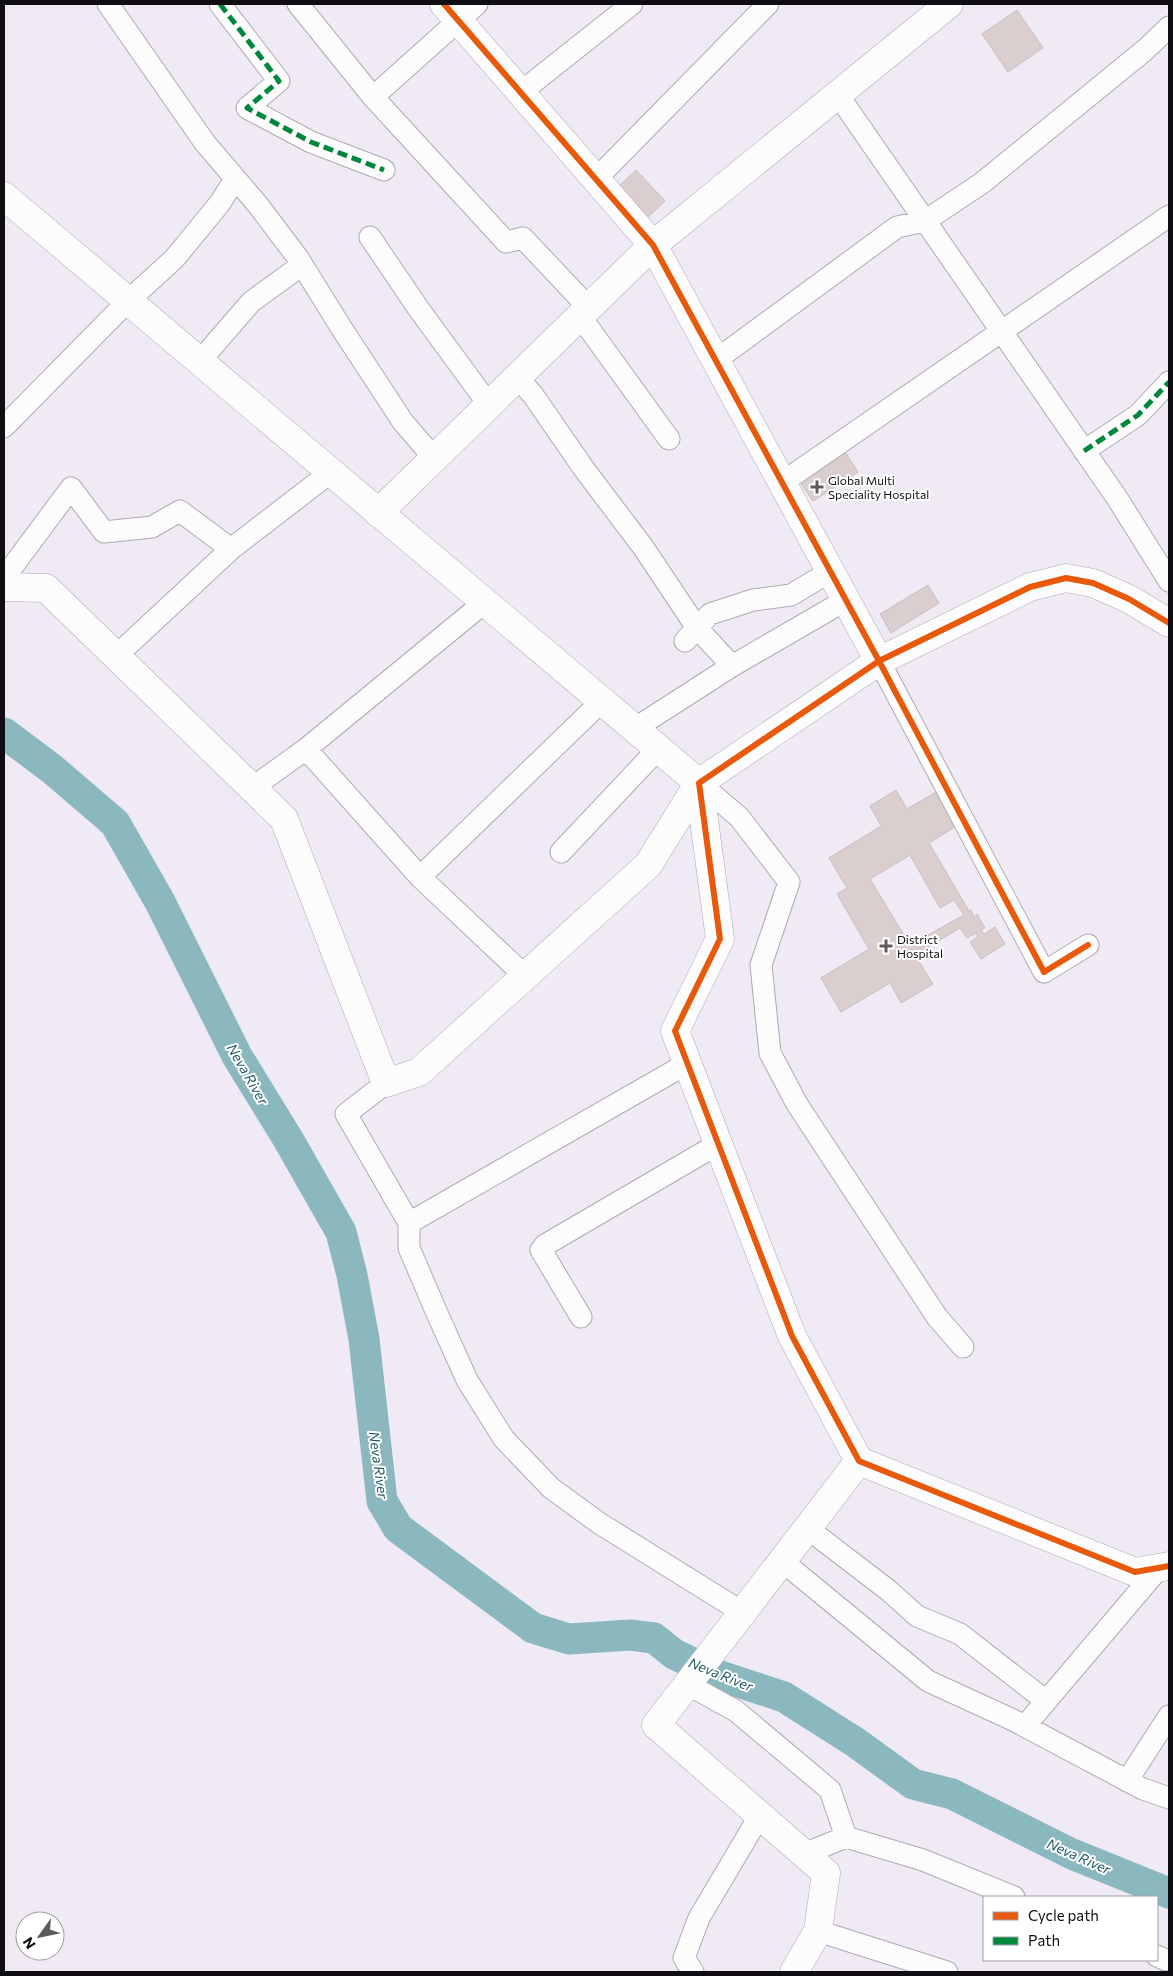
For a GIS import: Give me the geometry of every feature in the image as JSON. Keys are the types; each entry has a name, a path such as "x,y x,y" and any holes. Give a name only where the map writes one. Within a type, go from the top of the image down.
{"street":[{"path":"108,4 205,143 258,205 302,265 404,422 434,458"},
{"path":"220,4 279,81 247,108 311,142 384,170"},
{"path":"298,4 373,97 506,242 523,238 584,312 669,439"},
{"path":"521,92 632,4"},
{"path":"596,179 768,4"},
{"path":"378,513 653,245 949,4"},
{"path":"373,97 459,9 521,92 653,245 880,661 1044,972 1088,944"},
{"path":"716,360 897,227 925,220 982,183 1145,50 1169,27"},
{"path":"838,95 1117,498 1169,581"},
{"path":"4,427 128,301 175,258 215,209 236,178"},
{"path":"4,196 739,817 789,882 761,965 770,1053 797,1104 937,1317 963,1347"},
{"path":"782,482 1169,216"},
{"path":"370,237 418,308 490,405"},
{"path":"200,361 251,302 302,265"},
{"path":"517,377 533,395 584,469 643,547 691,634 732,666"},
{"path":"1084,451 1138,415 1167,392"},
{"path":"116,656 231,549 331,472"},
{"path":"4,578 71,488 104,532 152,527 180,511 231,549"},
{"path":"691,634 710,614 754,600 791,595 831,571"},
{"path":"742,1612 599,1524 551,1488 504,1438 467,1380 436,1310 409,1248 409,1223 346,1114 386,1083 419,1072 648,865 699,783 880,661 1030,587 1066,578 1093,583 1130,599 1169,623"},
{"path":"4,587 46,588 284,820 386,1083"},
{"path":"634,729 732,666 846,600"},
{"path":"252,788 306,749 485,602"},
{"path":"420,877 602,701"},
{"path":"306,749 420,877 524,976"},
{"path":"561,852 658,749"},
{"path":"699,783 720,939 675,1031 792,1336 859,1461 1135,1572 1164,1567"},
{"path":"409,1223 688,1063"},
{"path":"581,1317 541,1250 545,1244 718,1144"},
{"path":"794,1972 818,1931 826,1873 656,1724 859,1461"},
{"path":"807,1528 888,1590 917,1616 960,1634 1046,1701"},
{"path":"782,1561 928,1681 1025,1726 1143,1789 1169,1798"},
{"path":"1025,1726 1164,1567"},
{"path":"687,1684 736,1711 830,1790 846,1837"},
{"path":"1127,1781 1169,1716"},
{"path":"694,1972 684,1958 699,1918 760,1815"},
{"path":"804,1854 846,1837 922,1860 1012,1896"},
{"path":"818,1931 947,1972"}],"building":[{"path":"1017,10 1043,48 1008,72 982,34"},
{"path":"636,170 665,201 647,218 618,187"},
{"path":"845,452 858,472 813,501 800,482"},
{"path":"928,585 939,603 891,633 880,614"},
{"path":"896,790 907,809 938,791 958,825 929,843 969,911 971,910 974,917 977,914 985,928 981,930 984,934 995,927 1005,944 981,959 970,942 978,937 976,933 967,938 960,928 915,955 933,984 901,1003 890,983 841,1012 821,978 869,949 837,894 847,888 829,858 881,826 870,806","holes":["910,855 940,908 954,900 964,915 910,945 870,879"]}],"waterway":[{"name":"Neva River","path":"4,733 52,769 115,823 160,902 237,1056 288,1139 341,1232 352,1275 364,1339 382,1501 398,1528 533,1628 569,1639 630,1635 654,1638 674,1654 720,1676 784,1697 855,1742 913,1784 952,1794 1072,1854 1169,1893"}],"marked path":[{"path":"220,4 279,81 247,108 311,142 384,170"},
{"path":"1084,451 1138,415 1169,382"}],"cycle path":[{"path":"444,4 653,245 879,661 1044,972 1088,945"},
{"path":"1169,623 1129,599 1093,583 1066,578 1030,587 879,661 699,783 720,939 675,1031 792,1336 859,1461 1135,1572 1169,1566"}],"place":[{"name":"Global Multi Speciality Hospital","path":"817,487"},
{"name":"District Hospital","path":"886,946"}]}
